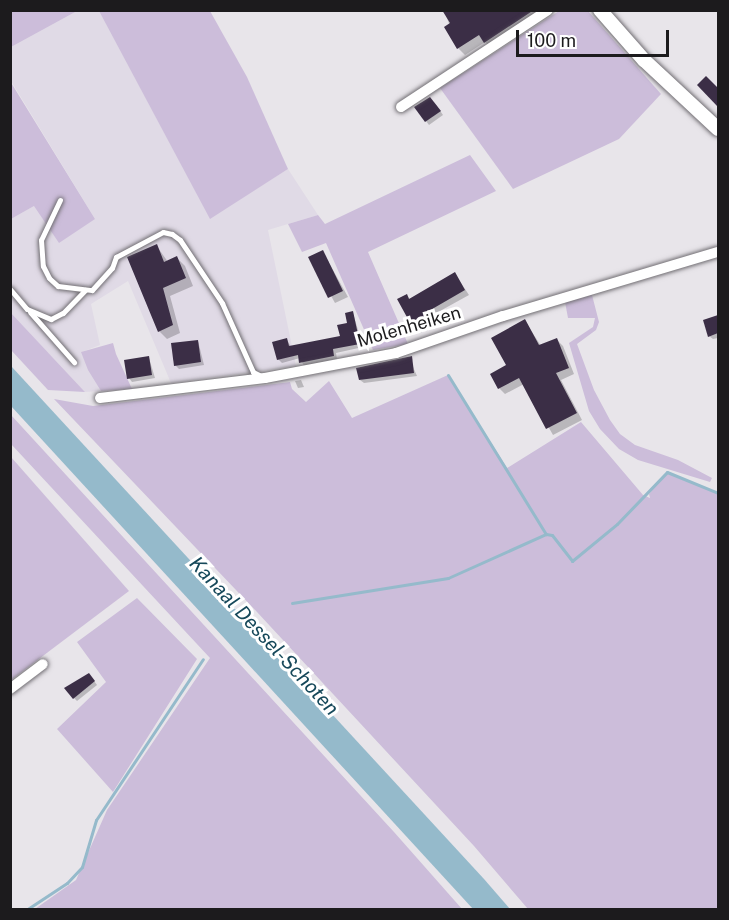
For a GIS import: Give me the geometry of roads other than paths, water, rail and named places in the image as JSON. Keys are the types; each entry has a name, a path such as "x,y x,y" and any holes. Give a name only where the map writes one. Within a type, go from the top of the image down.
{"street":[{"path":"401,107 548,10"},
{"path":"607,13 644,60 718,129"},
{"name":"Molenheiken","path":"100,398 265,378 419,347 503,316 718,252"},
{"path":"10,689 43,664"}],"lane":[{"path":"60,200 40,240 42,266 58,285 92,290 103,279 116,257 163,232 172,234 180,240 222,303 253,372 265,378"},
{"path":"10,289 74,362"},
{"path":"27,309 51,319 63,313 85,290"}],"water":[{"path":"11,366 510,909 473,909 11,406"}],"waterway":[{"path":"448,375 546,534"},
{"path":"292,603 448,578 546,534 552,535 572,561 617,524 667,472 718,493"},
{"path":"26,910 67,883 82,867 96,820 203,659"}],"water label":[{"name":"Kanaal Dessel-Schoten","path":"264,636"}]}
